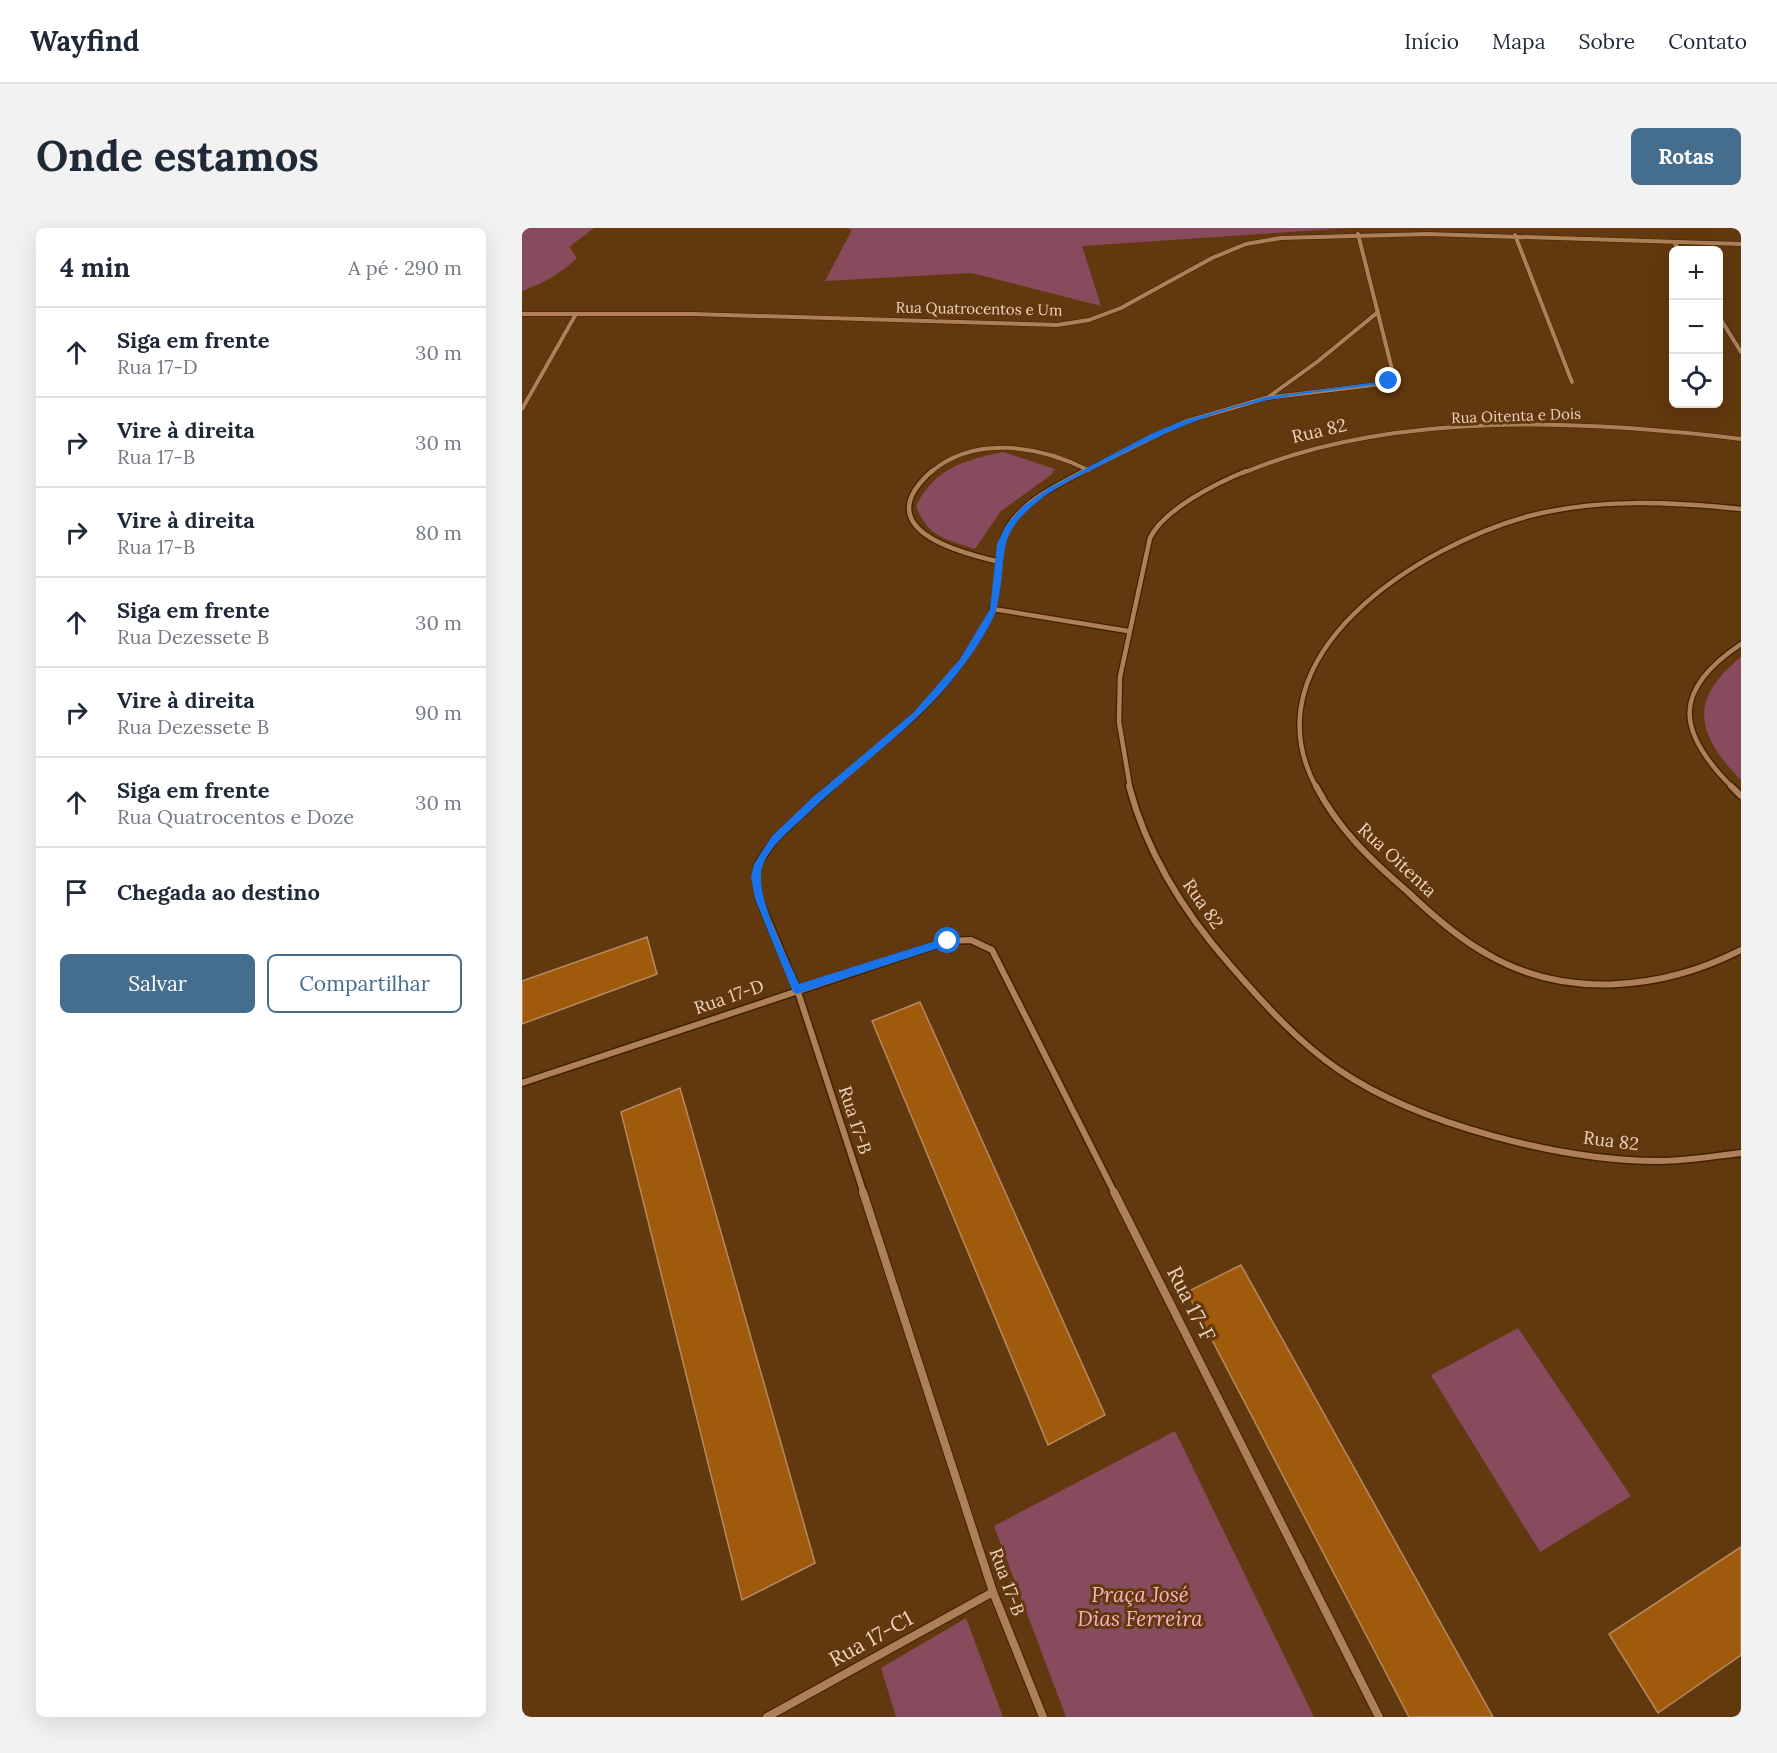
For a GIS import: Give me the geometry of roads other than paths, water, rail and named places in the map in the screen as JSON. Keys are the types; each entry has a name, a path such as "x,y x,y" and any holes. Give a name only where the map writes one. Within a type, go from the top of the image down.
{"street":[{"name":"Rua Quatrocentos e Um","path":"522,314 693,314 1057,325 1089,320 1121,308 1212,258 1246,244 1281,238 1358,234 1515,235 1741,244"},
{"path":"1128,631 993,609 1000,562 1000,544 1008,527 1023,510 1049,490 1153,435 1184,422 1266,398 1389,381 1394,377 1358,234"},
{"path":"1515,235 1572,382"},
{"path":"1674,242 1676,246"},
{"path":"1266,398 1317,362 1378,312"},
{"path":"522,409 576,314"},
{"path":"1723,322 1741,352"},
{"name":"Rua Oitenta e Dois","path":"1364,436 1566,424 1741,439"},
{"name":"Rua 82","path":"1364,436 1284,455 1237,474 1188,501 1153,531 1128,631 1120,674 1118,724 1124,772 1139,824 1168,879 1199,927 1227,963 1300,1040 1355,1079 1408,1104 1523,1141 1586,1154 1658,1161 1741,1153"},
{"path":"1000,562 953,551 931,541 913,524 908,510 913,492 930,472 946,462 973,453 1001,448 1036,449 1060,455 1088,470"},
{"name":"Rua Oitenta","path":"1741,508 1654,501 1602,503 1539,513 1460,540 1396,578 1339,631 1312,669 1305,686 1299,722 1300,741 1313,779 1341,829 1359,849 1414,898 1489,955 1517,969 1550,978 1615,984 1677,976 1705,968 1741,950"},
{"name":"Rua 17-B","path":"993,609 963,660 917,714 816,799 775,839 758,864 756,877 759,899 797,989 993,1592 1043,1717"},
{"path":"1741,644 1716,661 1704,674 1694,690 1688,720 1699,749 1715,771 1741,796"},
{"name":"Rua 17-F","path":"948,941 971,938 992,950 1379,1717"},
{"name":"Rua 17-D","path":"522,1083 797,989 948,941"},
{"name":"Rua 17-C1","path":"767,1717 993,1592"}],"park label":[{"name":"Praça José Dias Ferreira","path":"1140,1607"}]}
